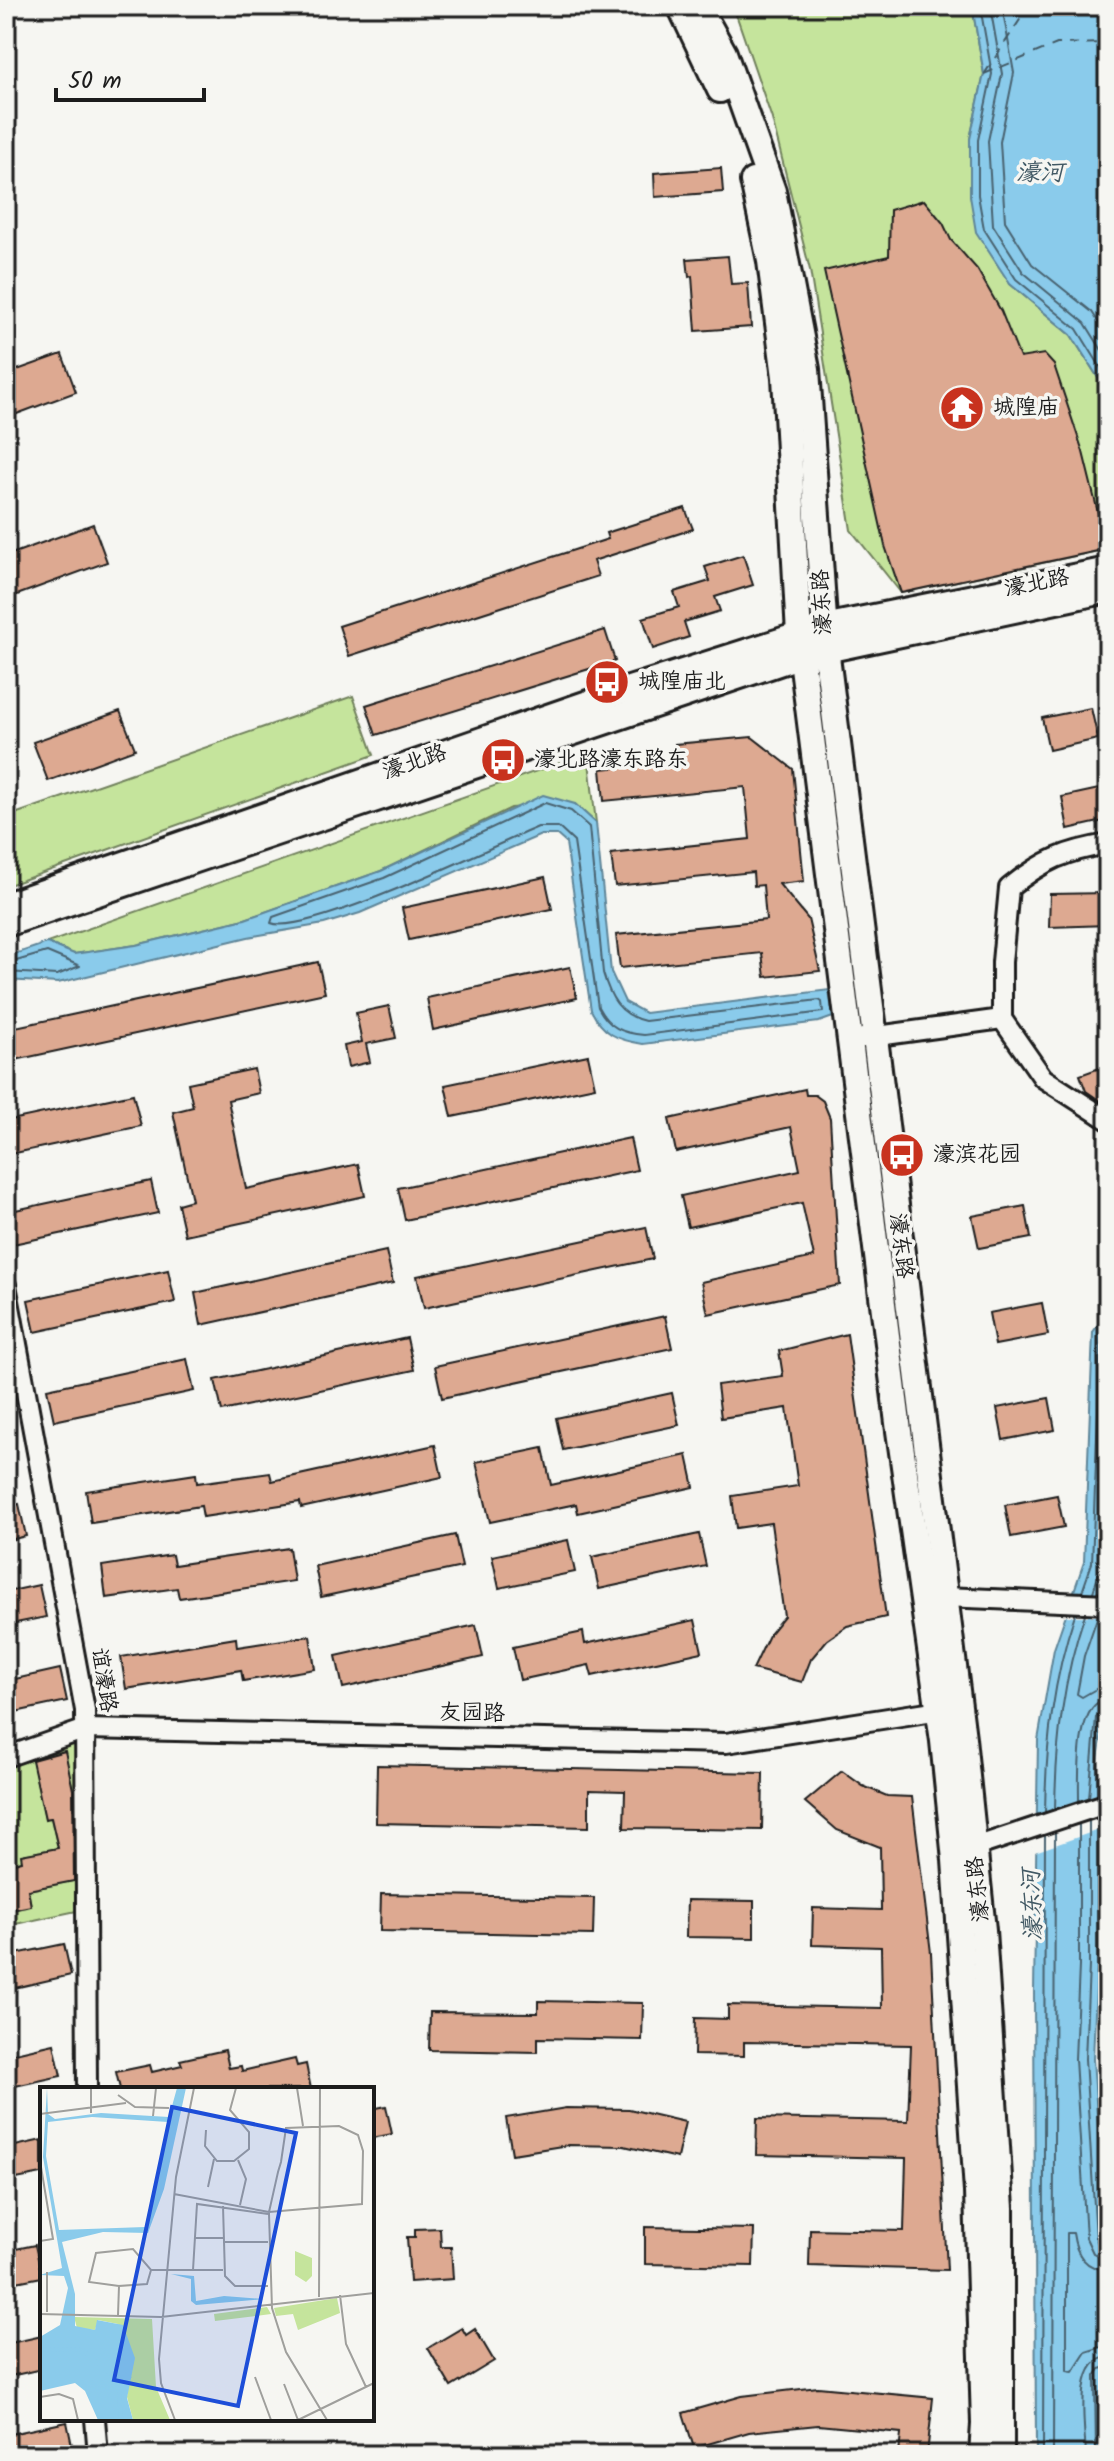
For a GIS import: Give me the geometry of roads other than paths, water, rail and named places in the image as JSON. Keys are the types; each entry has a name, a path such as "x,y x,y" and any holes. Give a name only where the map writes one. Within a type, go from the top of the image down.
{"main road":[{"name":"濠东路","path":"680,6 709,63 733,122 762,221 785,377 800,645 862,1038 944,1597 975,1847 1001,2208 1001,2455"},
{"name":"濠东路","path":"698,6 724,53 773,191 807,369 825,637 899,1431 940,1710 955,1860 977,2192 984,2411 982,2455"},
{"name":"濠北路","path":"6,924 800,645 1108,570"},
{"name":"濠北路","path":"825,637 1108,590"},
{"name":"濠北路","path":"6,905 620,692 800,645"}],"street":[{"path":"1108,844 1065,851 1033,869 1009,888 1002,962 1002,1019 1043,1078 1108,1120"},
{"path":"862,1038 1002,1019"},
{"name":"谊濠路","path":"6,1285 86,1729 87,2087"},
{"path":"944,1597 1108,1604"},
{"name":"友园路","path":"6,1757 86,1729 726,1743 940,1710"},
{"path":"975,1847 1108,1803"},
{"path":"95,2421 98,2455"}],"water":[{"name":"濠河","path":"972,6 1108,6 1108,403 1102,384 1071,335 1010,284 976,232 970,196 970,139 984,74"},
{"path":"543,795 575,804 596,823 611,972 625,1002 645,1013 829,990 833,1017 819,1022 643,1044 612,1034 591,1010 566,843 557,835 541,835 360,913 324,924 248,937 58,983 6,980 6,957 47,943 74,954 136,945 245,919 381,871"},
{"path":"1100,1322 1108,1322 1108,1691 1097,1766 1097,1967 1093,2059 1108,2268 1104,2455 1036,2455 1034,1992 1038,1740 1054,1649 1084,1562 1093,1332"}],"place":[{"name":"城隍庙","path":"962,408"},
{"name":"城隍庙北","path":"607,682"},
{"name":"濠北路濠东路东","path":"503,760"},
{"name":"濠滨花园","path":"902,1155"}],"water label":[{"name":"濠东河","path":"1033,1905"}]}
